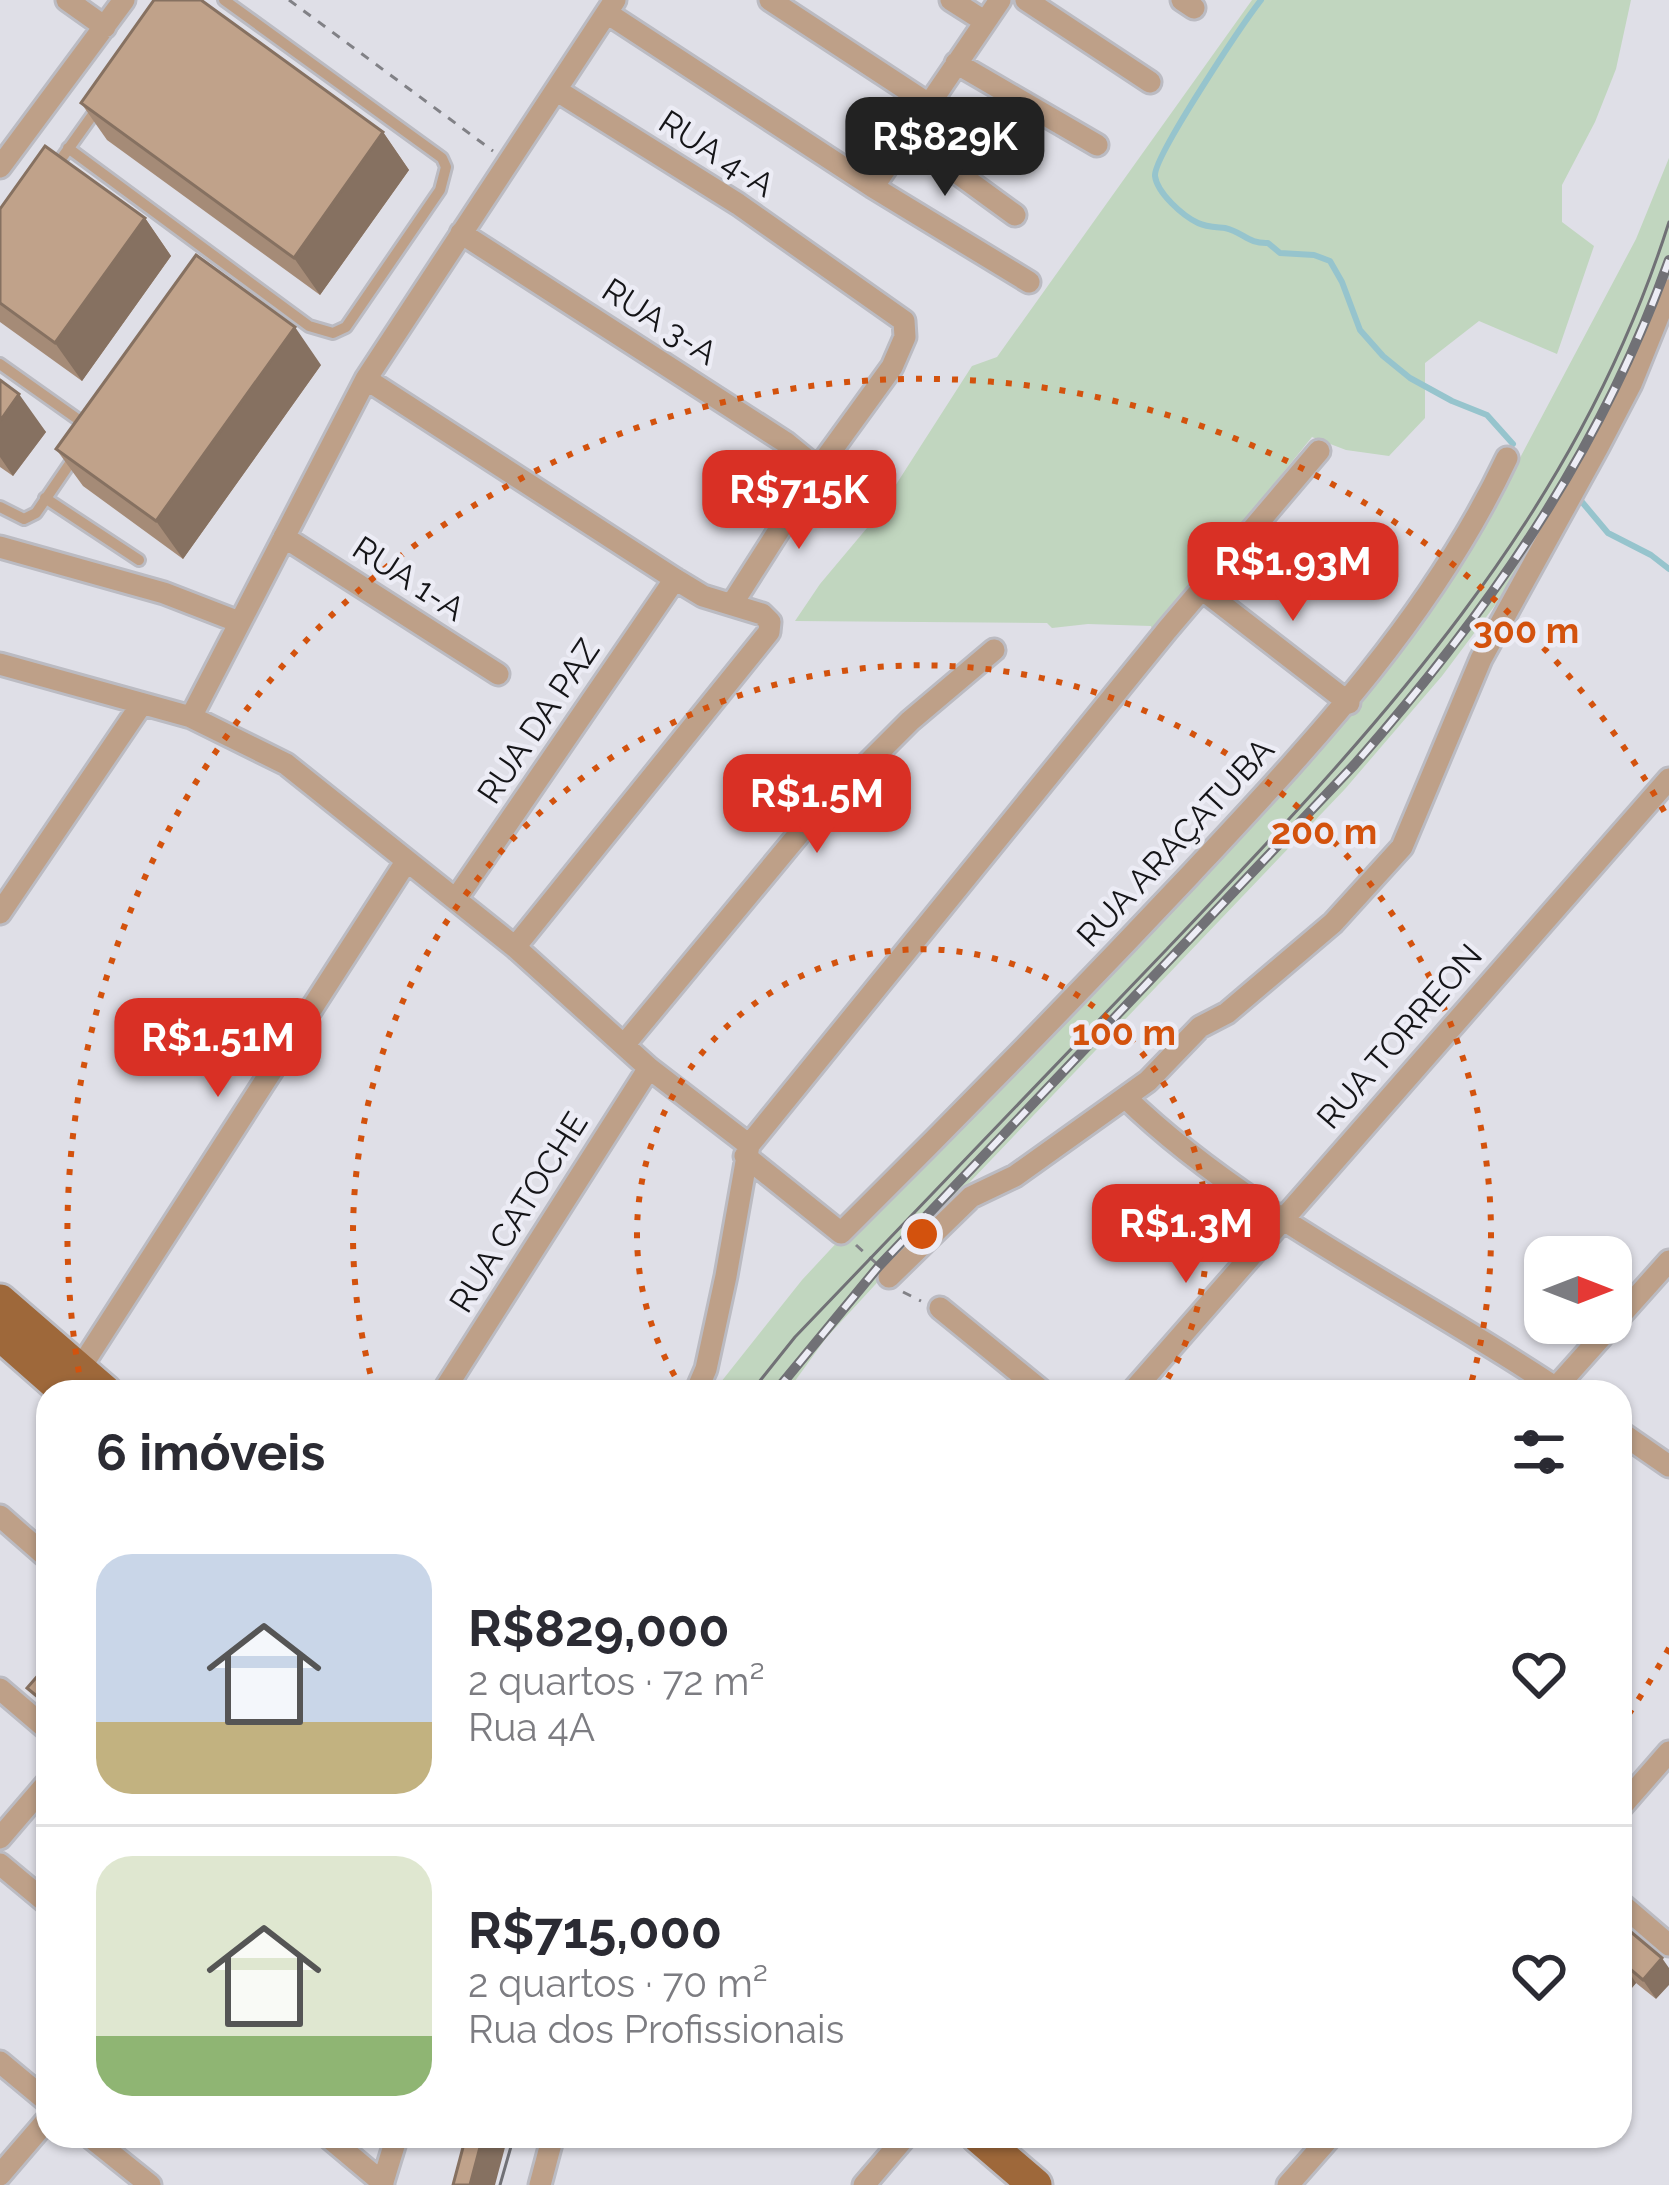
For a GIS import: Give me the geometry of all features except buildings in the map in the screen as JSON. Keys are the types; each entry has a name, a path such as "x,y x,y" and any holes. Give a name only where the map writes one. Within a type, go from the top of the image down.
{"main road":[{"path":"0,1301 78,1380"},
{"path":"0,1334 75,1380"},
{"path":"992,2148 1035,2185"}],"street":[{"path":"67,0 104,27"},
{"path":"0,167 9,136 124,0"},
{"path":"770,0 927,103"},
{"path":"951,0 983,21"},
{"path":"873,187 1000,0"},
{"path":"1026,0 1150,82"},
{"path":"191,717 367,379 611,7 873,187 1029,282"},
{"path":"956,63 1097,145"},
{"name":"RUA 4-A","path":"556,90 738,204 904,321 904,337 892,367 818,469"},
{"path":"908,137 1015,215"},
{"name":"RUA 3-A","path":"461,233 784,442 818,469"},
{"path":"889,1277 970,1197 1015,1176 1126,1098 1201,1027 1227,1013 1333,923 1402,847 1481,658 1620,405 1669,290"},
{"path":"367,379 675,580 703,596 762,614 770,622 769,632 515,947"},
{"path":"701,1380 726,1276 747,1151 1319,452"},
{"name":"RUA ARAÇATUBA","path":"841,1232 1061,1011 1349,703 1482,511 1508,458"},
{"path":"732,604 818,469"},
{"name":"RUA 1-A","path":"284,537 498,674"},
{"path":"0,547 164,593 239,622"},
{"name":"RUA DA PAZ","path":"456,899 675,580"},
{"path":"1203,590 1349,703"},
{"path":"624,1045 808,823 910,721 994,650"},
{"path":"0,664 191,717 286,764 515,947 841,1232"},
{"path":"0,914 141,705"},
{"name":"RUA TORREON","path":"1142,1380 1669,779"},
{"path":"86,1380 406,862"},
{"name":"RUA CATOCHE","path":"451,1380 649,1068"},
{"path":"1126,1098 1161,1131 1283,1216 1539,1380"},
{"path":"1566,1380 1669,1261"},
{"path":"940,1308 1028,1380"},
{"path":"1632,1440 1669,1466"},
{"path":"0,1516 36,1548"},
{"path":"0,1689 36,1720"},
{"path":"1632,1794 1669,1752"},
{"path":"0,1838 36,1795"},
{"path":"0,1864 36,1894"},
{"path":"1632,1913 1669,1945"},
{"path":"0,2062 36,2092"},
{"path":"0,2175 36,2133"},
{"path":"104,2148 150,2185"},
{"path":"341,2148 382,2184 393,2148"},
{"path":"540,2185 550,2148"},
{"path":"864,2185 896,2148"},
{"path":"1288,2185 1320,2148"}],"lane":[{"path":"68,148 309,326 333,333 346,327 440,190 446,167 442,158 224,0"},
{"path":"41,186 108,93"},
{"path":"202,276 215,256"},
{"path":"0,364 93,431 36,513 24,519 0,507"},
{"path":"45,499 139,560"}],"path":[{"path":"290,0 508,163"},
{"path":"841,1232 908,1297 940,1308"}],"green space":[{"path":"1252,0 1631,0 1616,69 1562,185 1562,222 1594,246 1557,354 1479,321 1425,363 1425,418 1389,456 1346,450 1312,437 1153,633 1151,626 795,621 872,522 972,366 997,357"},
{"path":"1669,158 1669,283 1646,342 1517,576 1442,676 1345,789 826,1338 796,1380 723,1380 802,1280 1429,605 1512,473 1636,239"}],"waterway":[{"path":"1261,0 1168,144 1155,176 1160,190 1178,210 1201,224 1268,243 1280,253 1330,261 1360,330 1383,356 1410,378 1487,415 1513,444"},
{"path":"1582,502 1608,533 1669,569"}],"tram line":[{"path":"761,1380 795,1337 1321,784 1462,614 1524,525 1580,431 1629,330 1669,222"},
{"path":"500,2185 511,2148"}],"railway":[{"path":"785,1380 879,1266 1355,764 1451,648 1575,464 1610,398 1669,260"}]}
